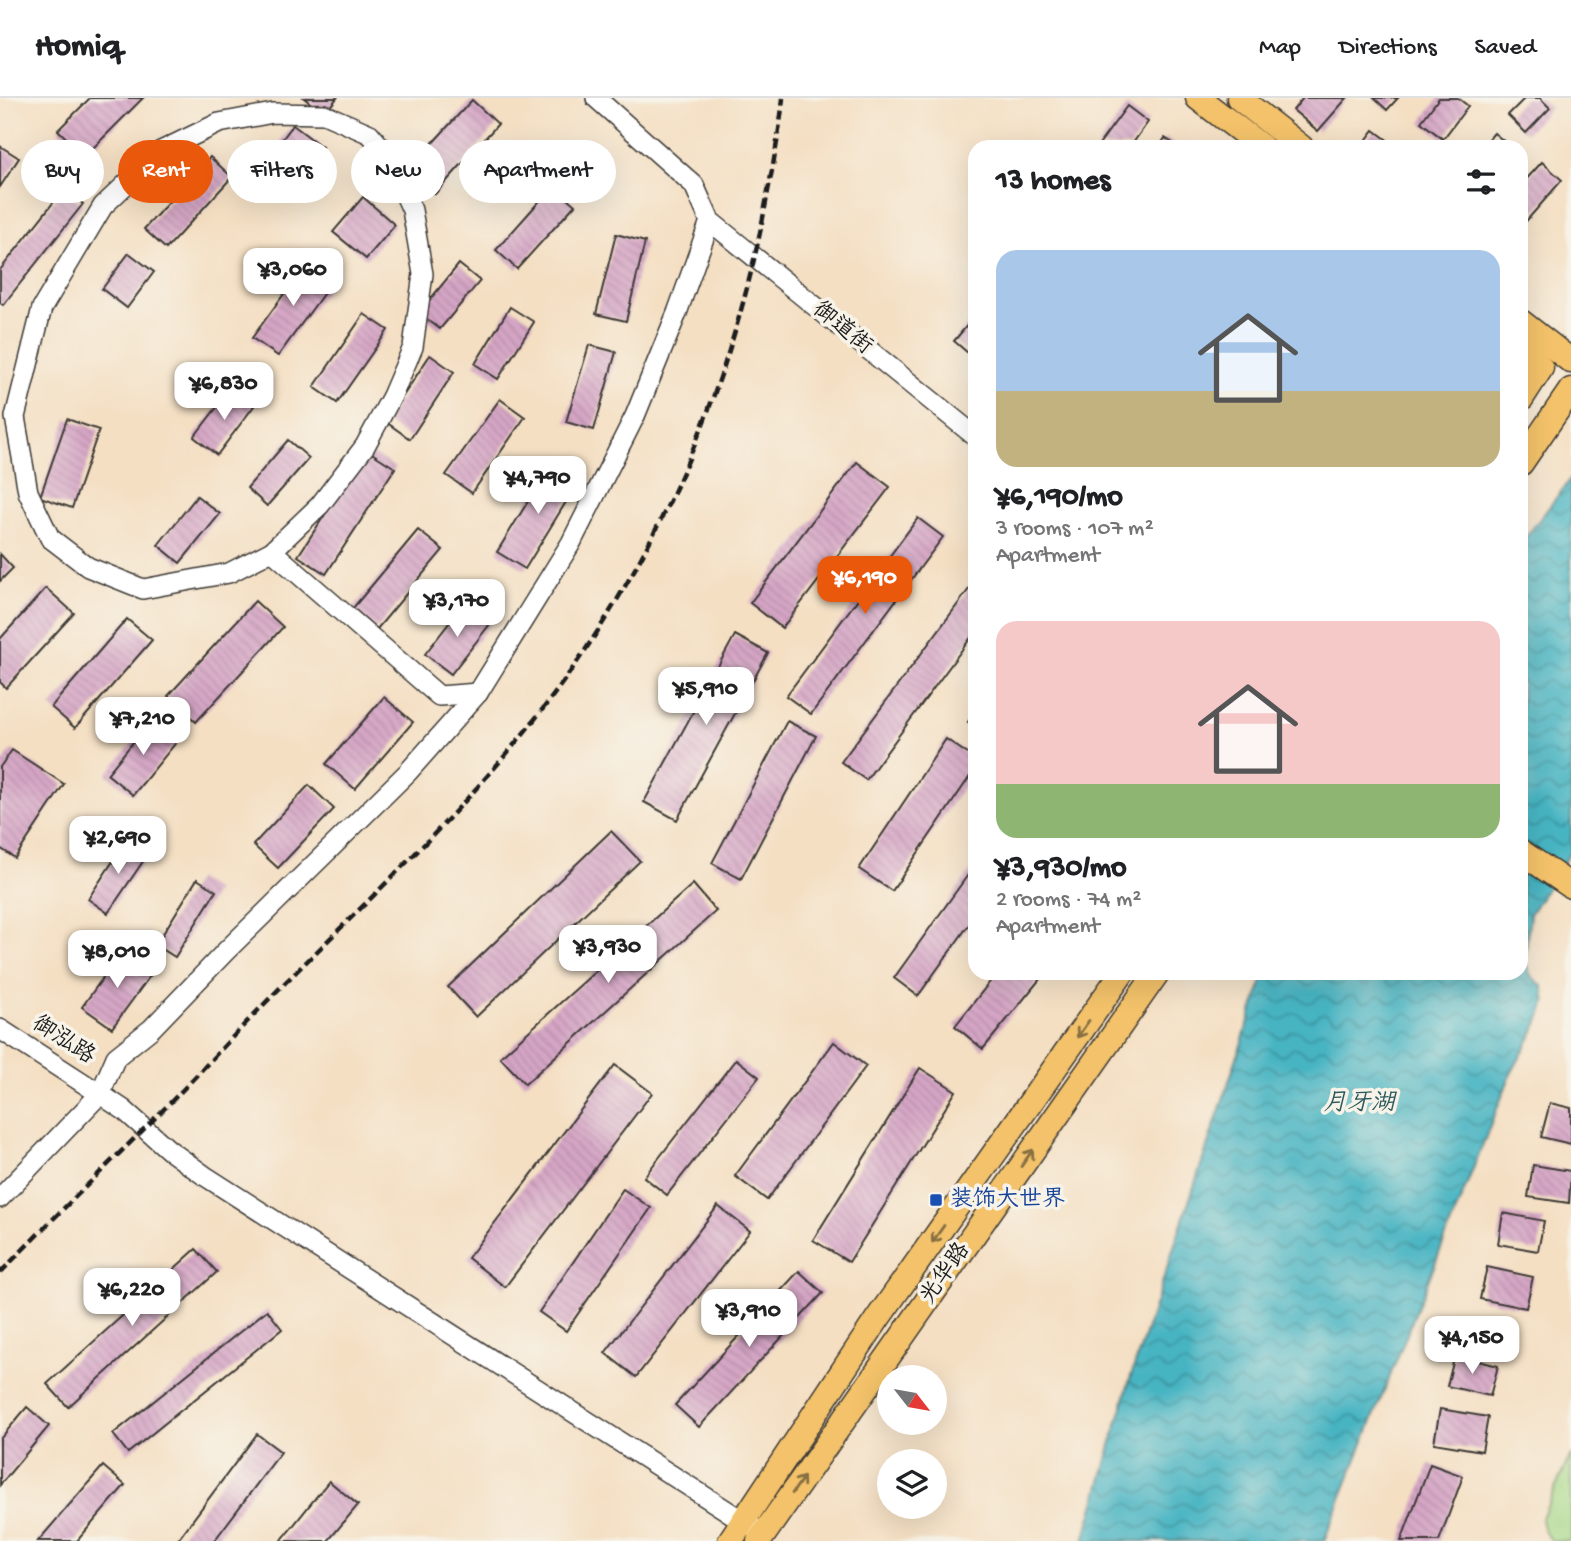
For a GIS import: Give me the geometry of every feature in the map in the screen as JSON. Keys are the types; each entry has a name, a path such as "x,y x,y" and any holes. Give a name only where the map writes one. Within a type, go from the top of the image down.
{"main road":[{"path":"1198,98 1253,140"},
{"path":"1239,98 1292,140"},
{"path":"1528,328 1571,362"},
{"path":"1528,356 1541,368 1528,388"},
{"path":"1528,453 1571,390"},
{"path":"1528,857 1571,886"},
{"name":"光华路","path":"736,1531 878,1318 1117,980"},
{"name":"光华路","path":"762,1537 1152,980"}],"street":[{"path":"0,1198 100,1094 116,1057 151,1029 274,902 408,772 478,693 571,543 635,416 677,313 710,221 694,186 596,98"},
{"path":"273,113 324,114 370,134 386,153 412,210 423,274 414,347 392,396 370,436 320,505 272,551 229,573 143,589 88,567 50,538 28,492 15,417 42,308 103,206 161,151 219,123 273,113"},
{"name":"御道街","path":"710,221 968,430"},
{"path":"272,551 439,696 478,693"},
{"name":"御泓路","path":"0,1029 124,1110 169,1150 205,1175 736,1531 762,1537"}],"green space":[{"path":"1571,1454 1571,1541 1552,1541 1544,1531 1541,1520"}],"water":[{"name":"月牙湖","path":"1571,479 1571,851 1530,914 1528,933 1528,534"},
{"name":"月牙湖","path":"1528,968 1531,976 1543,987 1546,1002 1539,1022 1511,1074 1324,1541 1084,1541 1128,1385 1263,980 1528,980"}],"building":[{"path":"90,98 143,98 101,140 68,140 58,130"},
{"path":"304,98 337,98 324,114"},
{"path":"1303,98 1347,98 1318,131 1293,110"},
{"path":"1374,98 1398,98 1387,110"},
{"path":"1439,98 1458,98 1468,106 1443,139 1421,122"},
{"path":"1525,98 1540,98 1550,108 1526,133 1508,115"},
{"path":"472,100 498,124 484,140 459,140 459,167 445,183 445,140 435,140"},
{"path":"1127,106 1148,122 1135,140 1102,140"},
{"path":"293,125 313,140 282,140"},
{"path":"1374,130 1387,140 1366,140"},
{"path":"1494,133 1502,140 1488,140"},
{"path":"0,146 19,158 0,187"},
{"path":"213,160 227,172 227,182 213,198"},
{"path":"1542,162 1562,180 1528,219 1528,177"},
{"path":"53,203 83,204 3,305 0,303 0,270"},
{"path":"168,203 208,203 166,249 144,229"},
{"path":"358,203 370,203 395,225 366,259 333,232"},
{"path":"538,203 575,205 517,269 496,250"},
{"path":"616,234 645,242 626,321 596,314"},
{"path":"129,253 154,272 127,308 102,289"},
{"path":"308,261 334,279 278,356 252,338"},
{"path":"459,264 480,281 440,329 419,313"},
{"path":"510,307 534,322 498,379 475,364"},
{"path":"364,314 388,330 337,403 314,387"},
{"path":"968,324 968,353 954,341"},
{"path":"589,345 616,352 594,430 566,422"},
{"path":"430,355 454,372 410,439 386,422"},
{"path":"231,389 254,406 217,455 194,437"},
{"path":"500,399 525,417 472,493 446,475"},
{"path":"67,419 99,430 72,508 40,497"},
{"path":"288,440 309,458 267,506 247,488"},
{"path":"367,450 395,468 326,574 298,556"},
{"path":"552,462 580,479 525,569 497,552"},
{"path":"857,462 890,487 782,628 750,603"},
{"path":"197,496 220,514 180,563 158,545"},
{"path":"918,518 943,537 811,714 786,696"},
{"path":"418,530 443,550 377,629 353,608"},
{"path":"0,554 13,568 0,581"},
{"path":"46,588 74,613 6,688 0,682 0,639"},
{"path":"968,590 968,642 866,780 841,762"},
{"path":"255,601 283,627 196,722 168,696"},
{"path":"464,604 490,624 451,674 425,654"},
{"path":"127,619 152,640 75,728 51,707"},
{"path":"735,635 768,653 677,820 644,802"},
{"path":"384,697 413,722 355,789 326,764"},
{"path":"153,718 179,739 133,795 107,774"},
{"path":"787,721 816,736 741,879 712,863"},
{"path":"946,739 968,754 968,779 892,891 859,869"},
{"path":"12,750 64,784 15,858 0,848 0,767"},
{"path":"309,785 334,809 278,868 253,845"},
{"path":"611,831 640,861 476,1017 448,987"},
{"path":"127,840 148,854 108,913 88,899"},
{"path":"968,875 968,926 918,996 894,978"},
{"path":"197,879 216,891 175,957 156,945"},
{"path":"693,884 716,911 525,1084 500,1057"},
{"path":"122,951 152,973 112,1028 82,1007"},
{"path":"991,980 1039,980 983,1049 955,1026"},
{"path":"834,1042 866,1066 767,1200 735,1176"},
{"path":"736,1059 759,1077 667,1195 644,1177"},
{"path":"615,1065 652,1093 505,1287 468,1258"},
{"path":"920,1068 956,1091 849,1262 813,1240"},
{"path":"1550,1103 1571,1108 1571,1144 1541,1137"},
{"path":"1533,1165 1571,1171 1569,1203 1528,1197"},
{"path":"623,1189 651,1208 566,1331 539,1312"},
{"path":"718,1206 750,1231 636,1377 605,1353"},
{"path":"1503,1213 1544,1221 1538,1251 1498,1244"},
{"path":"196,1249 217,1272 68,1407 47,1384"},
{"path":"1487,1267 1533,1277 1526,1308 1480,1299"},
{"path":"799,1271 823,1293 699,1427 675,1405"},
{"path":"267,1310 282,1329 128,1453 113,1434"},
{"path":"1455,1355 1498,1366 1490,1396 1447,1386"},
{"path":"27,1407 49,1426 0,1485 0,1439"},
{"path":"1440,1409 1488,1417 1482,1451 1434,1443"},
{"path":"257,1434 281,1452 214,1541 177,1541"},
{"path":"1430,1464 1463,1476 1439,1541 1401,1541"},
{"path":"103,1466 125,1485 77,1541 38,1541"},
{"path":"329,1481 358,1505 328,1541 281,1541"}],"railway":[{"path":"0,1273 447,820 504,757 575,665 615,603 651,539 711,404 753,263 775,156 783,98"}],"place":[{"name":"装饰大世界","path":"936,1200"}]}
